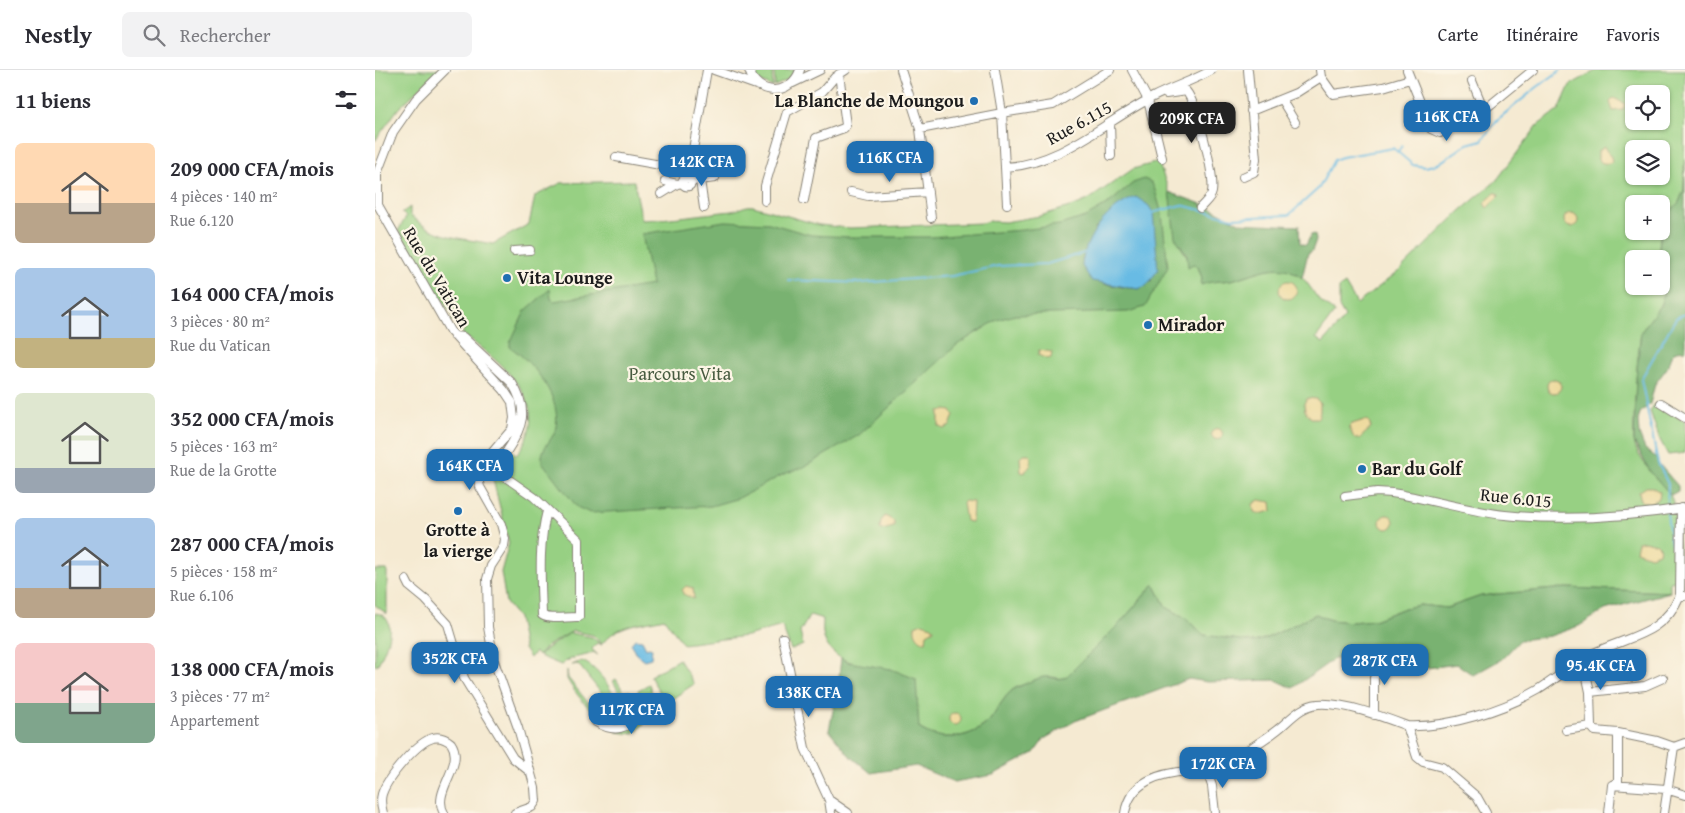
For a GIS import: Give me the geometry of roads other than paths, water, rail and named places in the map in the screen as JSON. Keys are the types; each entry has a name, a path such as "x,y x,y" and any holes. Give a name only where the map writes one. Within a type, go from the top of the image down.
{"street":[{"path":"376,205 378,171 393,132 416,99 445,70"},
{"path":"704,208 688,181 689,166 707,70"},
{"path":"714,70 774,91 781,90 820,70"},
{"path":"749,70 755,82 761,87"},
{"path":"793,83 800,70"},
{"path":"901,70 920,129 931,218"},
{"path":"995,70 1002,113 1007,204"},
{"path":"920,129 1053,105 1110,70"},
{"path":"1132,70 1148,100 1163,158"},
{"name":"Rue 6.115","path":"1005,167 1034,163 1075,145 1148,100 1212,70"},
{"path":"1243,177 1255,172 1256,159 1251,111 1250,70"},
{"path":"1407,70 1431,129 1435,133 1440,133 1485,110 1533,70"},
{"path":"804,200 816,138 845,128 847,125 845,71"},
{"path":"765,201 765,186 787,112 821,92 845,71"},
{"path":"1251,111 1281,99 1320,74 1330,93 1335,94 1383,87 1411,79"},
{"path":"1472,81 1485,110"},
{"path":"1161,94 1186,91 1197,117 1212,177 1212,195 1200,208"},
{"path":"1281,99 1295,122"},
{"path":"1110,123 1111,156"},
{"path":"616,157 666,166 689,166"},
{"path":"665,181 688,181 717,177 719,166"},
{"path":"661,194 688,181"},
{"path":"851,192 868,196 928,192"},
{"name":"Rue du Vatican","path":"376,205 440,317 454,336 504,390 514,410 512,429 481,467 478,478 481,488 501,524 505,539 504,546 491,566 487,579 490,642 494,661 518,728 535,788 536,801 528,809 515,813"},
{"path":"514,251 530,250"},
{"path":"454,336 463,337 516,389 522,411 521,426 499,462 498,472 534,497 579,540 579,617 547,618 542,615 541,557 543,527 547,511"},
{"path":"1661,403 1685,418"},
{"name":"Rue 6.015","path":"1345,496 1385,493 1432,499 1504,515 1537,517 1583,518 1683,508"},
{"path":"1125,813 1134,790 1142,782 1188,771 1207,771 1278,730 1295,713 1322,705 1374,715 1407,726 1421,726 1477,716 1498,709 1539,689 1583,659 1666,620 1683,596 1683,508"},
{"path":"406,580 409,586 426,600 448,624 465,678 513,758 529,771"},
{"path":"783,638 805,748 829,800 831,813"},
{"path":"1374,715 1374,678 1379,666 1379,657"},
{"path":"1583,659 1590,692 1591,726 1595,731 1618,733 1657,741 1674,748 1685,744"},
{"path":"1590,692 1645,686 1663,678"},
{"path":"596,722 608,729 616,730 636,719 640,712 637,705"},
{"path":"1407,726 1417,757 1442,767 1477,797 1486,813"},
{"path":"1566,730 1591,726"},
{"path":"1609,813 1612,786 1618,782 1618,733"},
{"path":"383,813 380,804 381,795 396,772 421,744 432,738 440,737 451,743 456,753 441,804 444,813"},
{"path":"1664,813 1674,748"},
{"path":"1207,771 1212,786 1215,813"},
{"path":"1612,786 1667,789 1685,795"},
{"path":"829,800 848,813"}],"water":[{"path":"1136,197 1148,205 1153,212 1158,270 1146,286 1138,289 1092,281 1082,266 1087,244 1100,224 1116,207"},
{"path":"635,639 642,640 646,648 652,648 651,658 644,660 635,653 631,644"}],"waterway":[{"path":"1152,213 1181,205 1233,218 1289,215 1319,188 1334,160 1342,157 1393,148 1413,165 1425,167 1438,164 1467,144 1482,140 1497,120 1561,70"},
{"path":"1398,151 1402,146"},
{"path":"788,280 861,283 952,276 998,266 1047,264 1087,252"},
{"path":"1667,507 1668,484 1658,463 1641,379 1676,318 1685,314"},
{"path":"1667,512 1670,539 1678,556"}],"place":[{"name":"La Blanche de Moungou","path":"974,101"},
{"name":"Vita Lounge","path":"507,278"},
{"name":"Mirador","path":"1148,325"},
{"name":"Bar du Golf","path":"1362,469"},
{"name":"Grotte à la vierge","path":"458,511"}],"park label":[{"name":"Parcours Vita","path":"680,374"}]}
